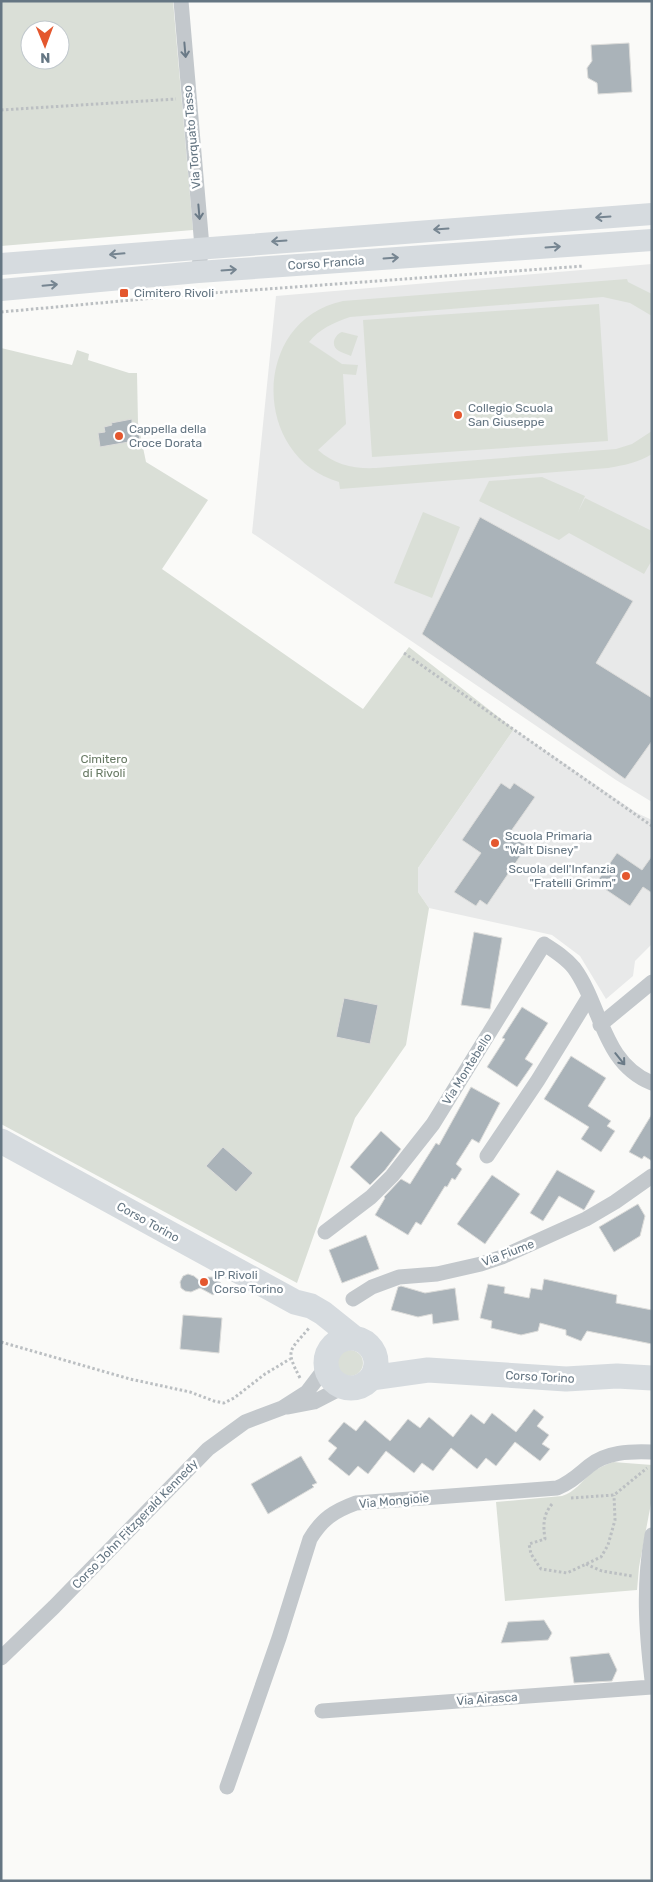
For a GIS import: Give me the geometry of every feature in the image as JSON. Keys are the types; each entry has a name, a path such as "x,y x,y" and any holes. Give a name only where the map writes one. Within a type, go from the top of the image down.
{"main road":[{"name":"Corso Francia","path":"1,264 202,247 652,214"},
{"name":"Corso Francia","path":"1,290 198,272 652,240"},
{"name":"Corso Torino","path":"1,1141 295,1302 311,1306 353,1337"},
{"name":"Corso Torino","path":"295,1302 321,1336 327,1360"},
{"path":"353,1337 366,1342 374,1353 376,1365 371,1378 357,1387 342,1387 333,1381 328,1374 327,1360 338,1341 344,1338 353,1337"},
{"name":"Corso Torino","path":"374,1353 428,1370"},
{"name":"Corso Torino","path":"371,1378 428,1370 566,1379 618,1376 652,1378"}],"street":[{"name":"Via Torquato Tasso","path":"180,1 202,247 198,272"},
{"name":"Via Montebello","path":"325,1232 371,1197 392,1176 433,1124 544,944 562,956 584,984 609,1044 619,1058 631,1071 652,1083"},
{"path":"600,1024 652,982"},
{"path":"487,1156 538,1080 589,997"},
{"name":"Via Fiume","path":"353,1299 372,1287 399,1277 437,1274 502,1257 586,1219 615,1202 652,1176"},
{"name":"Corso John Fitzgerald Kennedy","path":"282,1408 307,1392 327,1360"},
{"name":"Corso John Fitzgerald Kennedy","path":"1,1658 54,1607 208,1449 245,1422 282,1408 314,1402 342,1387"},
{"name":"Via Mongioie","path":"227,1787 279,1638 310,1539 318,1526 330,1515 356,1503 557,1488 568,1484 599,1459 610,1455 652,1452"},
{"path":"652,1535 646,1579 646,1617 652,1680"},
{"name":"Via Airasca","path":"322,1711 652,1687"}],"path":[{"path":"1,110 189,98"},
{"path":"1,312 198,294 593,265"},
{"path":"404,653 652,826"},
{"path":"307,1392 290,1359 292,1349 313,1324"},
{"path":"1,1342 130,1379 190,1392 214,1402 224,1403 290,1359"},
{"path":"563,1499 614,1496 652,1464"},
{"path":"556,1500 545,1512 545,1540 529,1544 531,1554 541,1568 567,1573 601,1557 608,1545 615,1520 614,1496"},
{"path":"585,1564 602,1571 646,1579"}],"shaded area":[{"name":"Collegio Scuola San Giuseppe","path":"652,264 652,802 616,780 252,533 276,296"},
{"path":"514,729 637,813 652,820 652,944 635,961 633,976 606,999 580,956 552,935 429,908 418,892 418,868"}],"green space":[{"path":"1,1 173,1 193,230 1,246"},
{"path":"627,279 628,282 652,294 652,316 630,303 603,297 350,317 328,326 309,342 342,364 358,365 356,375 343,374 346,424 318,450 338,463 352,467 376,468 616,449 632,444 652,431 652,454 641,460 608,468 340,489 339,482 310,468 290,446 277,419 274,389 278,360 291,334 313,313 343,301"},
{"path":"599,304 608,441 372,457 363,320"},
{"path":"342,332 358,336 351,356 336,349 334,344 335,338"},
{"name":"Cimitero di Rivoli","path":"1,348 72,365 77,350 89,354 88,360 129,373 137,373 138,423 146,462 208,500 162,569 363,709 409,647 514,729 418,868 418,892 429,908 406,1045 355,1118 297,1283 1,1124"},
{"path":"542,477 585,496 578,512 585,498 652,531 652,560 644,574 569,533 559,540 479,501 489,481"},
{"path":"423,512 460,527 432,598 394,583"},
{"path":"350,1350 359,1354 363,1363 359,1372 350,1376 341,1372 337,1363 341,1354"},
{"path":"613,1462 652,1465 652,1498 639,1567 637,1590 505,1601 496,1502 562,1496 574,1489 594,1471"}],"building":[{"path":"629,43 632,92 598,94 597,83 588,78 587,68 592,61 591,45"},
{"name":"Cappella della Croce Dorata","path":"132,419 132,424 137,423 140,440 100,447 98,433 105,432 104,427 112,425 111,423"},
{"path":"480,517 633,601 596,663 652,698 652,741 625,779 422,634"},
{"name":"Scuola Primaria \"Walt Disney\"","path":"501,783 510,789 514,783 535,797 509,834 527,846 487,905 480,900 476,906 454,892 481,853 462,840"},
{"name":"Scuola dell'Infanzia \"Fratelli Grimm\"","path":"617,853 642,870 652,856 652,893 643,887 630,906 596,883"},
{"path":"474,932 502,938 490,1009 461,1005"},
{"path":"344,998 378,1005 370,1044 336,1037"},
{"path":"522,1007 548,1023 525,1059 533,1064 517,1087 487,1067 505,1039 502,1038"},
{"path":"571,1056 606,1078 588,1106 611,1121 607,1126 615,1131 601,1152 581,1139 589,1127 544,1099"},
{"path":"471,1087 500,1103 479,1143 472,1139 456,1164 462,1169 455,1180 452,1178 447,1187 445,1186 421,1225 416,1222 408,1235 375,1215 384,1197 401,1179 410,1184 436,1143 439,1145"},
{"path":"652,1114 652,1161 644,1156 642,1159 629,1152"},
{"path":"381,1131 401,1149 385,1170 370,1185 350,1167"},
{"path":"223,1147 253,1173 236,1192 206,1166"},
{"path":"557,1170 595,1191 584,1210 559,1196 543,1221 530,1213"},
{"path":"492,1175 520,1194 485,1244 457,1224"},
{"path":"638,1204 645,1216 640,1236 614,1252 599,1227"},
{"path":"366,1235 379,1269 342,1283 329,1250"},
{"path":"188,1274 201,1282 208,1277 214,1277 221,1283 221,1289 213,1295 200,1288 191,1292 185,1291 181,1288 180,1282 183,1276"},
{"path":"544,1279 617,1295 616,1303 652,1310 652,1344 587,1331 581,1341 566,1335 566,1330 540,1323 538,1331 521,1335 491,1328 492,1321 480,1318 488,1284 505,1287 504,1293 529,1298 531,1288 542,1290"},
{"path":"401,1286 425,1293 455,1288 459,1320 433,1324 432,1314 418,1317 391,1310 398,1287"},
{"path":"183,1315 222,1318 219,1353 180,1349"},
{"path":"534,1409 544,1417 537,1426 549,1435 542,1444 550,1449 540,1461 515,1442 496,1466 486,1458 477,1469 451,1448 433,1471 422,1463 414,1473 386,1451 368,1474 358,1466 349,1476 328,1459 337,1448 328,1441 344,1422 356,1431 365,1420 390,1441 408,1419 420,1428 429,1417 453,1437 471,1414 484,1424 492,1413 516,1432"},
{"path":"301,1456 317,1483 312,1485 314,1487 268,1514 251,1484"},
{"path":"544,1620 552,1633 548,1640 501,1643 508,1622"},
{"path":"609,1653 617,1670 612,1681 574,1683 570,1657"}],"place":[{"name":"Cimitero Rivoli","path":"124,293"},
{"name":"Collegio Scuola San Giuseppe","path":"458,415"},
{"name":"Cappella della Croce Dorata","path":"119,436"},
{"name":"Scuola Primaria \"Walt Disney\"","path":"495,843"},
{"name":"Scuola dell'Infanzia \"Fratelli Grimm\"","path":"626,876"},
{"name":"IP Rivoli Corso Torino","path":"204,1282"}]}
